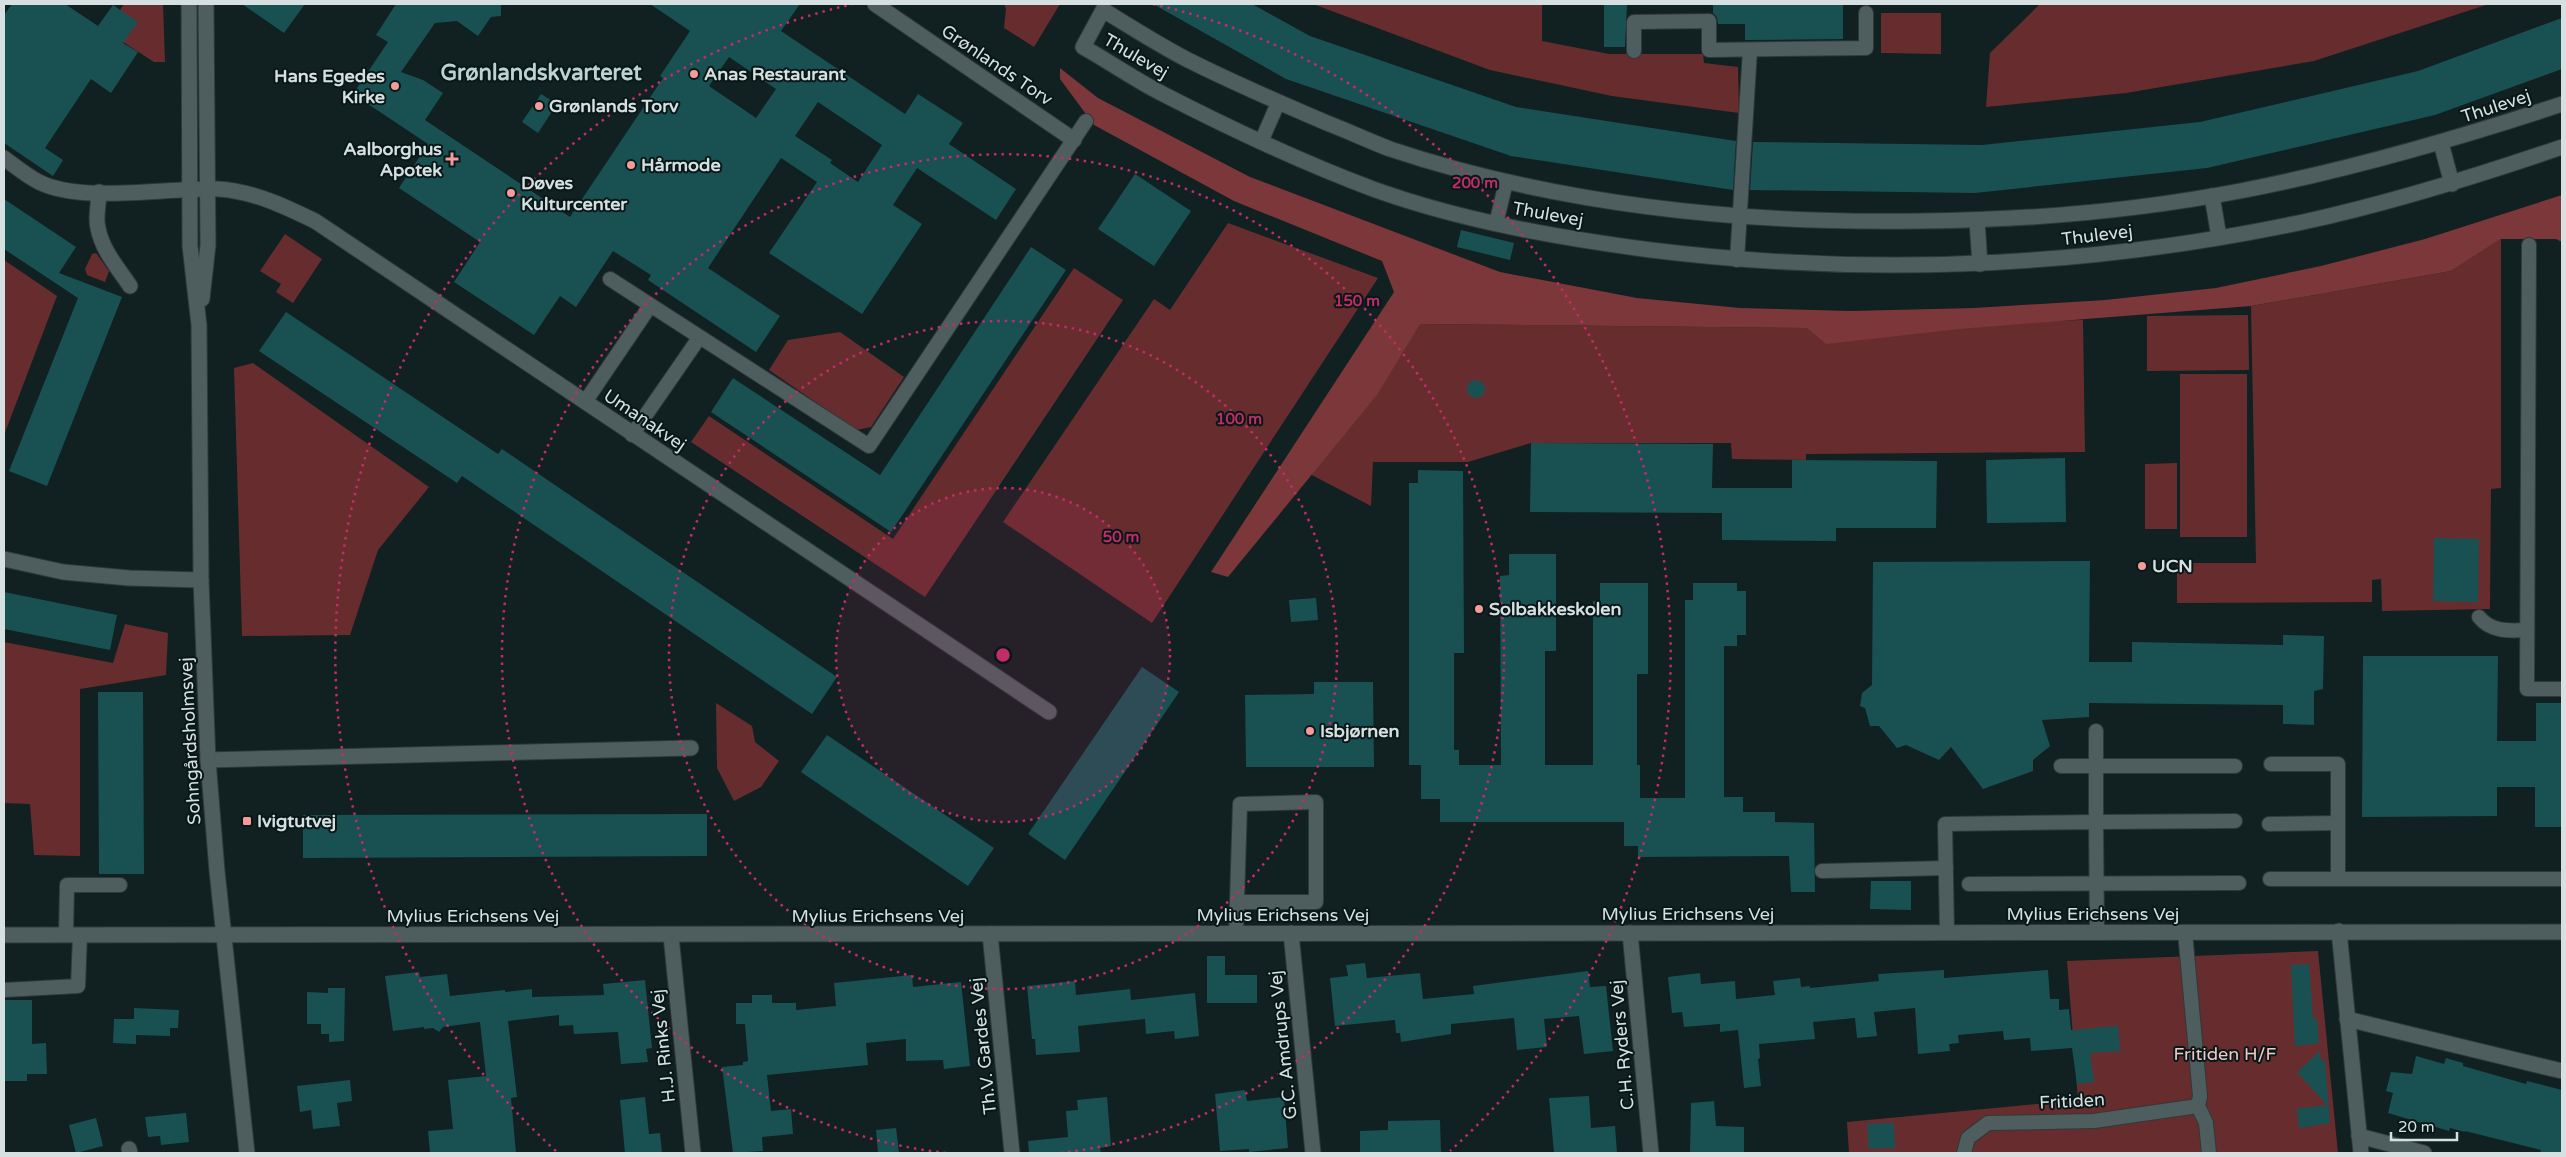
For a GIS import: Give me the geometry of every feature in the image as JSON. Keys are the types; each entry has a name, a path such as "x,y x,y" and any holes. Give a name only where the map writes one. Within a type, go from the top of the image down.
{"street":[{"name":"Sohngårdsholmsvej","path":"189,4 190,246 199,325 201,580 208,760 247,1153"},
{"name":"Sohngårdsholmsvej","path":"199,325 208,245 206,4"},
{"name":"Grønlands Torv","path":"875,4 1074,140"},
{"name":"Thulevej","path":"2562,104 2441,143 2327,173 2212,196 2100,212 1977,221 1861,222 1741,216 1622,203 1506,182 1388,148 1278,103 1185,58 1103,10 1083,47 1159,92 1261,142 1375,189 1496,224 1613,245 1737,260 1862,265 1980,264 2074,257 2301,222 2452,184 2562,147"},
{"path":"2441,143 2452,184"},
{"path":"4,158 39,182 72,190 99,192 208,190"},
{"name":"Umanakvej","path":"208,190 218,189 278,202 315,221 1049,712"},
{"path":"99,192 97,226 104,246 130,286"},
{"path":"2212,196 2219,236"},
{"path":"1977,221 1980,264"},
{"path":"4,559 63,572 129,578 201,580"},
{"path":"208,760 691,748"},
{"path":"2339,931 2361,1153"},
{"name":"Mylius Erichsens Vej","path":"4,935 671,936 1236,933 2562,932"},
{"name":"G.C. Amdrups Vej","path":"1291,933 1313,1153"},
{"name":"C.H. Ryders Vej","path":"1630,933 1651,1153"},
{"name":"Th.V. Gardes Vej","path":"990,934 1012,1153"},
{"name":"H.J. Rinks Vej","path":"671,936 693,1153"},
{"path":"2347,1019 2562,1071"},
{"path":"2359,1136 2424,1153"}],"lane":[{"path":"1634,50 1634,22 1709,21 1709,50 1866,48 1866,13"},
{"path":"1737,260 1750,50"},
{"path":"1261,142 1278,103"},
{"path":"610,279 869,446 1086,121"},
{"path":"1496,224 1506,182"},
{"path":"2529,245 2527,689 2562,689"},
{"path":"585,402 650,306"},
{"path":"632,434 699,338"},
{"path":"2479,617 2484,624 2504,631 2527,630"},
{"path":"2096,731 2097,933"},
{"path":"2271,764 2338,764 2338,879"},
{"path":"2061,766 2235,766"},
{"path":"1236,933 1240,804 1316,802 1316,902 1237,902"},
{"path":"1947,933 1946,824 2236,821"},
{"path":"2269,824 2338,824"},
{"path":"1822,871 1946,868"},
{"path":"2270,879 2562,879"},
{"path":"1969,884 2239,883"},
{"path":"4,990 78,986 67,885 120,885"},
{"path":"2185,932 2200,1096 2198,1106 2206,1123 2209,1153"},
{"name":"Fritiden","path":"1964,1153 1968,1138 1988,1123 2094,1121 2198,1106"}],"green space":[{"path":"124,4 163,4 165,62 154,62 123,42 120,10"},
{"path":"1004,4 1060,4 1034,47 1004,28 1006,9"},
{"path":"1313,4 1542,4 1542,41 1609,54 1703,54 1704,63 1738,67 1739,113 1612,96 1490,70"},
{"path":"2040,4 2489,4 2314,61 2126,93 1986,107 1990,53"},
{"path":"1881,13 1941,13 1941,54 1881,53"},
{"path":"1228,223 1378,278 1152,623 1003,522 1154,299 1170,310"},
{"path":"285,234 322,259 293,303 276,292 281,284 260,271"},
{"path":"2501,239 2501,488 2491,489 2490,609 2382,611 2381,579 2372,580 2372,602 2177,603 2177,563 2256,563 2251,306 2451,271"},
{"path":"96,253 109,271 105,282 87,275 85,269 92,254"},
{"path":"4,260 57,296 4,435"},
{"path":"1074,268 1123,300 925,597 691,442 709,416 893,539"},
{"path":"2248,315 2249,370 2147,371 2147,316"},
{"path":"2083,320 2085,452 1806,454 1806,460 1732,459 1731,443 1531,443 1468,462 1373,462 1371,506 1308,473 1419,324 1807,328"},
{"path":"840,332 904,377 871,427 856,430 769,370 788,340"},
{"path":"253,363 429,487 378,550 350,635 242,636 234,368"},
{"path":"2180,374 2247,374 2247,537 2180,537"},
{"path":"2177,463 2177,529 2145,529 2145,464"},
{"path":"125,624 168,633 166,675 80,689 80,856 34,855 30,804 4,803 4,642 113,663"},
{"path":"716,703 752,726 755,742 779,761 761,787 734,801 717,768"},
{"name":"Fritiden H/F","path":"2318,951 2338,1153 1849,1153 1847,1122 2078,1100 2067,961"}],"shaded area":[{"path":"1060,68 1098,98 1250,177 1500,272 1637,298 1740,308 1850,311 1974,308 2105,300 2216,288 2321,266 2425,239 2562,195 2562,242 2556,239 2501,239 2451,271 2251,306 1959,329 1826,344 1807,328 1420,324 1377,395 1228,577 1211,572 1394,292 1382,261 1234,201 1094,125 1060,79"}],"building":[{"path":"12,4 65,4 98,26 113,5 138,22 123,43 138,52 111,93 91,79 45,148 63,160 53,176 4,143 4,15"},
{"path":"242,4 305,4 284,33"},
{"path":"396,4 501,4 501,16 491,17 478,36 457,21 435,23 401,72 423,80 443,93 425,120 570,217 663,78 660,76 690,31 650,4 800,4 781,31 905,114 918,94 963,123 949,144 1016,189 996,220 917,168 893,205 922,224 862,314 769,253 817,182 781,158 708,268 780,316 756,352 648,280 651,275 613,251 576,307 560,296 534,335 454,282 480,242 399,188 428,144 353,94 388,42 376,35","holes":["729,57 776,89 756,118 709,86","818,102 882,145 858,182 830,163 832,160 795,136"]},
{"path":"1153,4 1252,4 1310,36 1516,107 1736,141 1733,190 1511,156 1286,79"},
{"path":"1604,4 1627,4 1625,47 1604,47"},
{"path":"1713,4 1843,4 1843,39 1745,40 1745,24 1718,24 1717,17 1713,13"},
{"path":"2562,18 2562,69 2435,115 2207,168 1975,193 1750,190 1753,142 1982,145 2200,122 2418,71"},
{"path":"541,94 557,104 538,133 522,122"},
{"path":"1135,174 1191,211 1154,266 1098,229"},
{"path":"4,199 76,247 59,273 122,297 47,486 9,471 78,298 4,249"},
{"path":"1461,230 1514,243 1510,260 1457,247"},
{"path":"1031,247 1066,270 891,532 711,412 733,378 880,475"},
{"path":"286,312 498,454 502,449 837,677 812,714 462,476 457,483 259,351"},
{"path":"1476,380 1484,385 1485,389 1480,397 1476,398 1468,393 1467,389 1472,381"},
{"path":"1531,443 1713,444 1712,488 1792,488 1792,460 1937,461 1936,528 1836,528 1836,541 1722,540 1722,513 1530,512"},
{"path":"2065,458 2066,522 1987,523 1986,460"},
{"name":"Solbakkeskolen","path":"1418,470 1463,471 1464,653 1454,653 1454,750 1459,750 1459,765 1501,765 1500,576 1509,575 1509,554 1556,554 1556,651 1545,651 1545,765 1593,765 1593,601 1600,600 1600,583 1648,583 1648,674 1637,674 1637,765 1640,765 1640,798 1685,798 1685,600 1693,600 1693,583 1737,583 1737,591 1746,591 1746,635 1737,635 1737,646 1724,646 1724,797 1743,797 1743,812 1775,812 1775,822 1814,823 1815,892 1791,892 1789,856 1638,857 1638,846 1624,846 1624,822 1440,822 1440,799 1421,799 1421,765 1409,765 1409,483 1418,483"},
{"path":"2434,538 2479,539 2478,602 2433,601"},
{"path":"2090,561 2089,662 2132,662 2132,642 2283,645 2283,635 2324,636 2323,689 2314,691 2314,725 2283,724 2283,705 2089,703 2089,717 2042,720 2050,746 2033,760 2033,771 1983,789 1951,747 1939,760 1906,745 1897,748 1879,726 1870,726 1865,708 1860,706 1862,693 1872,685 1873,562"},
{"path":"4,592 117,615 110,650 4,629"},
{"path":"1316,598 1318,620 1291,622 1289,600"},
{"path":"2363,656 2498,656 2497,741 2536,741 2536,703 2562,703 2562,827 2535,827 2535,787 2497,787 2497,816 2362,817"},
{"path":"1142,667 1179,692 1065,860 1028,834"},
{"name":"Isbjørnen","path":"1314,682 1373,682 1374,767 1246,767 1245,695 1314,694"},
{"path":"98,692 143,692 144,874 99,874"},
{"path":"827,735 994,848 968,886 801,772"},
{"path":"707,814 707,856 303,858 303,815"},
{"path":"1871,881 1911,881 1911,910 1870,909"},
{"path":"1207,956 1225,956 1225,975 1257,975 1257,1003 1207,1003"},
{"path":"1365,963 1367,978 1420,973 1423,999 1474,994 1473,986 1588,971 1590,987 1606,986 1613,1051 1584,1054 1579,1016 1544,1019 1547,1047 1517,1050 1514,1018 1451,1024 1451,1034 1401,1042 1400,1033 1396,1033 1395,1020 1335,1026 1330,978 1348,976 1346,965"},
{"path":"2309,964 2313,1019 2317,1018 2319,1043 2295,1046 2291,965"},
{"path":"1944,970 1944,978 2048,970 2050,999 2059,999 2059,1010 2069,1009 2071,1030 2118,1026 2120,1051 2090,1053 2094,1082 2077,1084 2072,1048 2031,1051 2030,1038 2004,1040 2003,1031 1958,1035 1959,1043 1949,1044 1950,1051 1918,1054 1915,1008 1874,1012 1877,1036 1857,1038 1855,1018 1813,1022 1815,1039 1759,1044 1760,1058 1758,1059 1761,1086 1744,1088 1738,1030 1720,1032 1720,1024 1684,1027 1682,1012 1672,1013 1668,977 1700,973 1701,984 1735,981 1736,999 1775,995 1773,981 1800,978 1801,987 1810,986 1810,988 1879,981 1878,974"},
{"path":"419,972 420,977 447,974 450,996 532,989 532,997 604,995 603,984 645,980 652,1048 646,1049 648,1062 621,1064 618,1032 574,1034 573,1025 559,1026 559,1015 508,1021 517,1097 511,1098 516,1153 430,1153 428,1131 453,1129 448,1080 486,1076 480,1022 443,1027 439,1032 433,1028 424,1029 424,1027 393,1031 385,976"},
{"path":"912,975 913,987 961,982 970,1066 944,1069 943,1060 906,1061 906,1039 866,1043 868,1065 767,1075 771,1111 791,1109 793,1134 762,1137 763,1151 733,1153 722,1067 743,1065 743,1062 748,1061 745,1024 736,1024 736,1003 752,1003 752,995 772,995 772,1003 796,1003 796,1010 836,1006 834,983"},
{"path":"1075,981 1076,995 1130,989 1131,1000 1195,993 1199,1036 1175,1039 1174,1031 1146,1034 1145,1019 1078,1026 1080,1052 1036,1055 1035,1039 1032,1039 1027,986"},
{"path":"328,988 345,988 344,1041 329,1042 329,1034 321,1034 321,1024 307,1024 307,992 328,993"},
{"path":"4,1000 32,1000 32,1044 46,1043 47,1074 27,1074 27,1081 4,1081"},
{"path":"134,1008 179,1010 178,1028 170,1028 170,1036 136,1035 136,1044 113,1043 114,1019 134,1019"},
{"path":"2320,1051 2321,1061 2325,1060 2330,1123 2299,1128 2297,1109 2327,1105 2297,1072"},
{"path":"2416,1056 2444,1064 2446,1058 2463,1063 2463,1066 2526,1084 2527,1081 2562,1090 2562,1153 2540,1153 2541,1150 2465,1131 2450,1128 2449,1131 2388,1113 2393,1093 2386,1091 2391,1072 2412,1074"},
{"path":"350,1080 352,1101 337,1103 340,1126 313,1129 311,1110 300,1112 297,1086"},
{"path":"1245,1090 1247,1101 1284,1097 1288,1148 1249,1152 1249,1149 1220,1151 1215,1094"},
{"path":"1589,1096 1591,1128 1615,1126 1617,1153 1554,1153 1549,1098"},
{"path":"645,1097 649,1134 660,1133 662,1153 625,1153 620,1100"},
{"path":"1107,1097 1111,1146 1100,1148 1101,1153 1029,1153 1028,1141 1068,1137 1066,1111 1078,1110 1077,1100"},
{"path":"1714,1101 1716,1126 1744,1127 1744,1153 1690,1153 1691,1103"},
{"path":"186,1113 189,1142 161,1145 160,1136 148,1137 145,1117"},
{"path":"96,1118 103,1146 76,1153 69,1125"},
{"path":"1440,1120 1441,1153 1360,1153 1360,1131 1388,1130 1388,1121"},
{"path":"1894,1123 1895,1148 1869,1149 1867,1124"},
{"path":"896,1128 899,1153 878,1153 876,1130"}],"place":[{"name":"Anas Restaurant","path":"694,74"},
{"name":"Hans Egedes Kirke","path":"395,86"},
{"name":"Grønlands Torv","path":"539,106"},
{"name":"Aalborghus Apotek","path":"452,159"},
{"name":"Hårmode","path":"631,165"},
{"name":"Døves Kulturcenter","path":"511,193"},
{"name":"UCN","path":"2142,566"},
{"name":"Solbakkeskolen","path":"1479,609"},
{"name":"Isbjørnen","path":"1310,731"},
{"name":"Ivigtutvej","path":"247,821"}],"district":[{"name":"Grønlandskvarteret","path":"541,73"}]}
